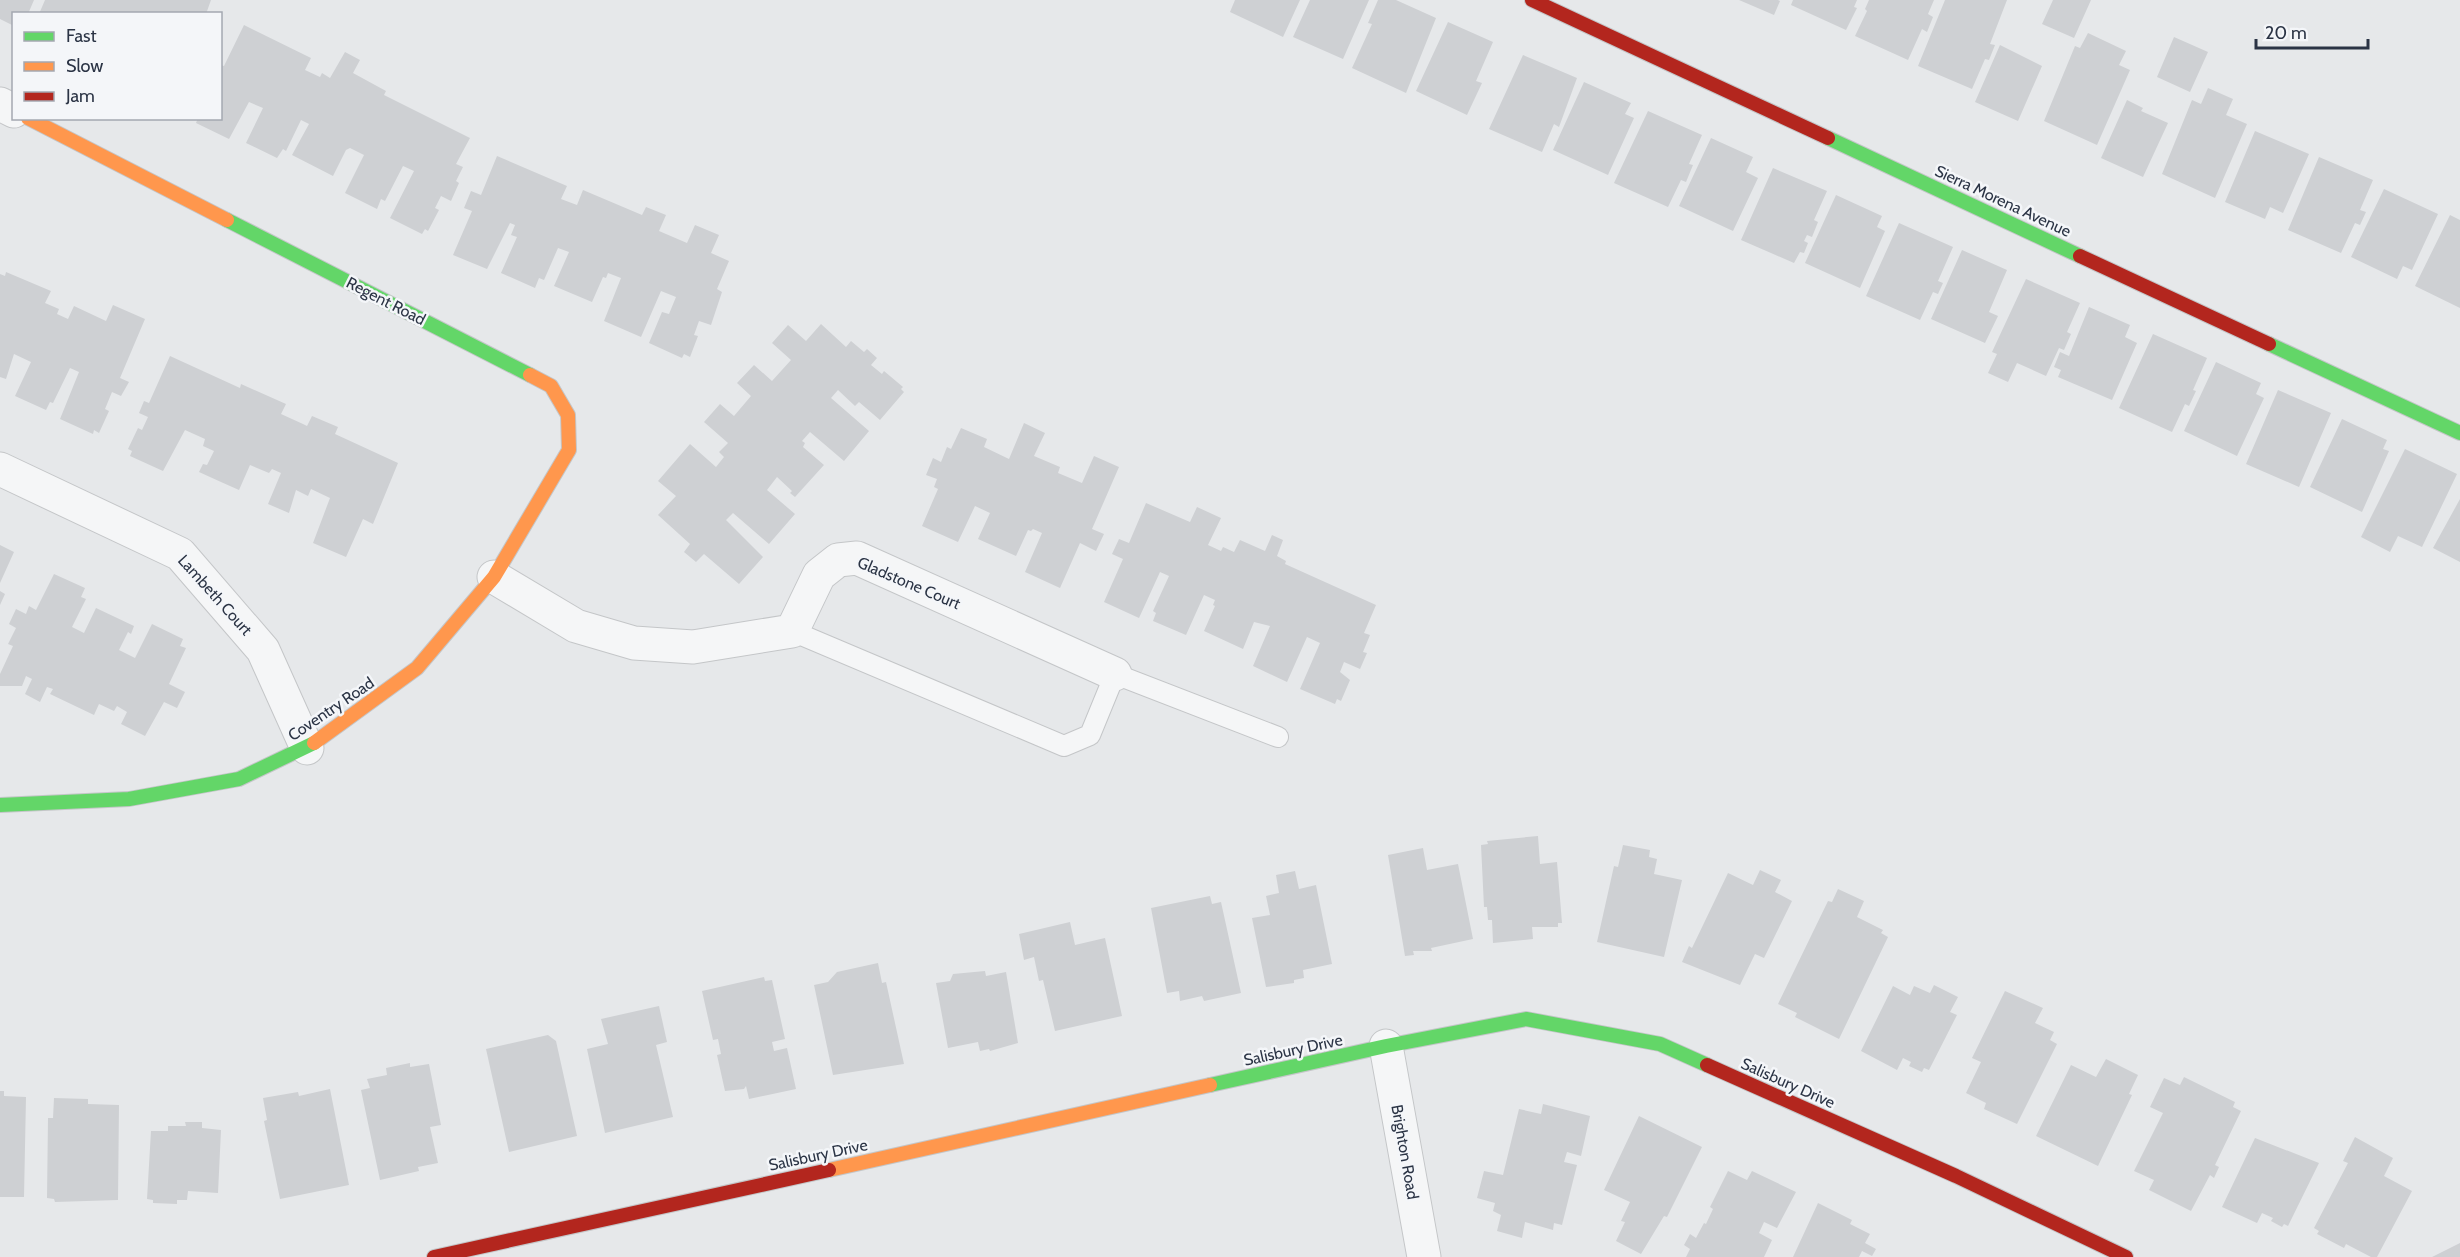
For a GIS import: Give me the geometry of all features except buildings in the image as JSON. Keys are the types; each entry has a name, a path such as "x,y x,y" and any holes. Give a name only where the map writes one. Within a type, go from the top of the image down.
{"street":[{"name":"Sierra Morena Avenue","path":"1532,0 2460,433"},
{"name":"Regent Road","path":"32,120 551,386 568,415 569,450 494,578"},
{"name":"Lambeth Court","path":"0,469 180,554 263,650 307,748"},
{"name":"Gladstone Court","path":"792,631 819,575 838,560 857,558 1115,674"},
{"path":"494,578 576,626 634,643 693,646 792,631"},
{"name":"Coventry Road","path":"0,805 129,799 239,779 307,748 417,668 494,578"},
{"name":"Salisbury Drive","path":"434,1257 1386,1047 1526,1019 1660,1044 1946,1172 2126,1257"},
{"name":"Brighton Road","path":"1386,1047 1424,1257"}],"lane":[{"path":"792,631 1064,746 1090,735 1115,674 1278,737"}],"traffic: fast":[{"path":"1828,138 2080,256"},
{"path":"227,220 530,375"},
{"path":"2269,344 2460,433"},
{"path":"0,805 129,799 239,779 314,743"},
{"path":"1210,1085 1386,1046 1526,1019 1660,1044 1707,1065"}],"traffic: slow":[{"path":"32,120 227,220"},
{"path":"314,743 417,668 494,577 569,450 568,415 551,386 530,375"},
{"path":"829,1170 1210,1085"}],"traffic: jam":[{"path":"1532,0 1828,138"},
{"path":"2080,256 2269,344"},
{"path":"1707,1065 1956,1176 2126,1257"},
{"path":"434,1257 829,1170"}]}
